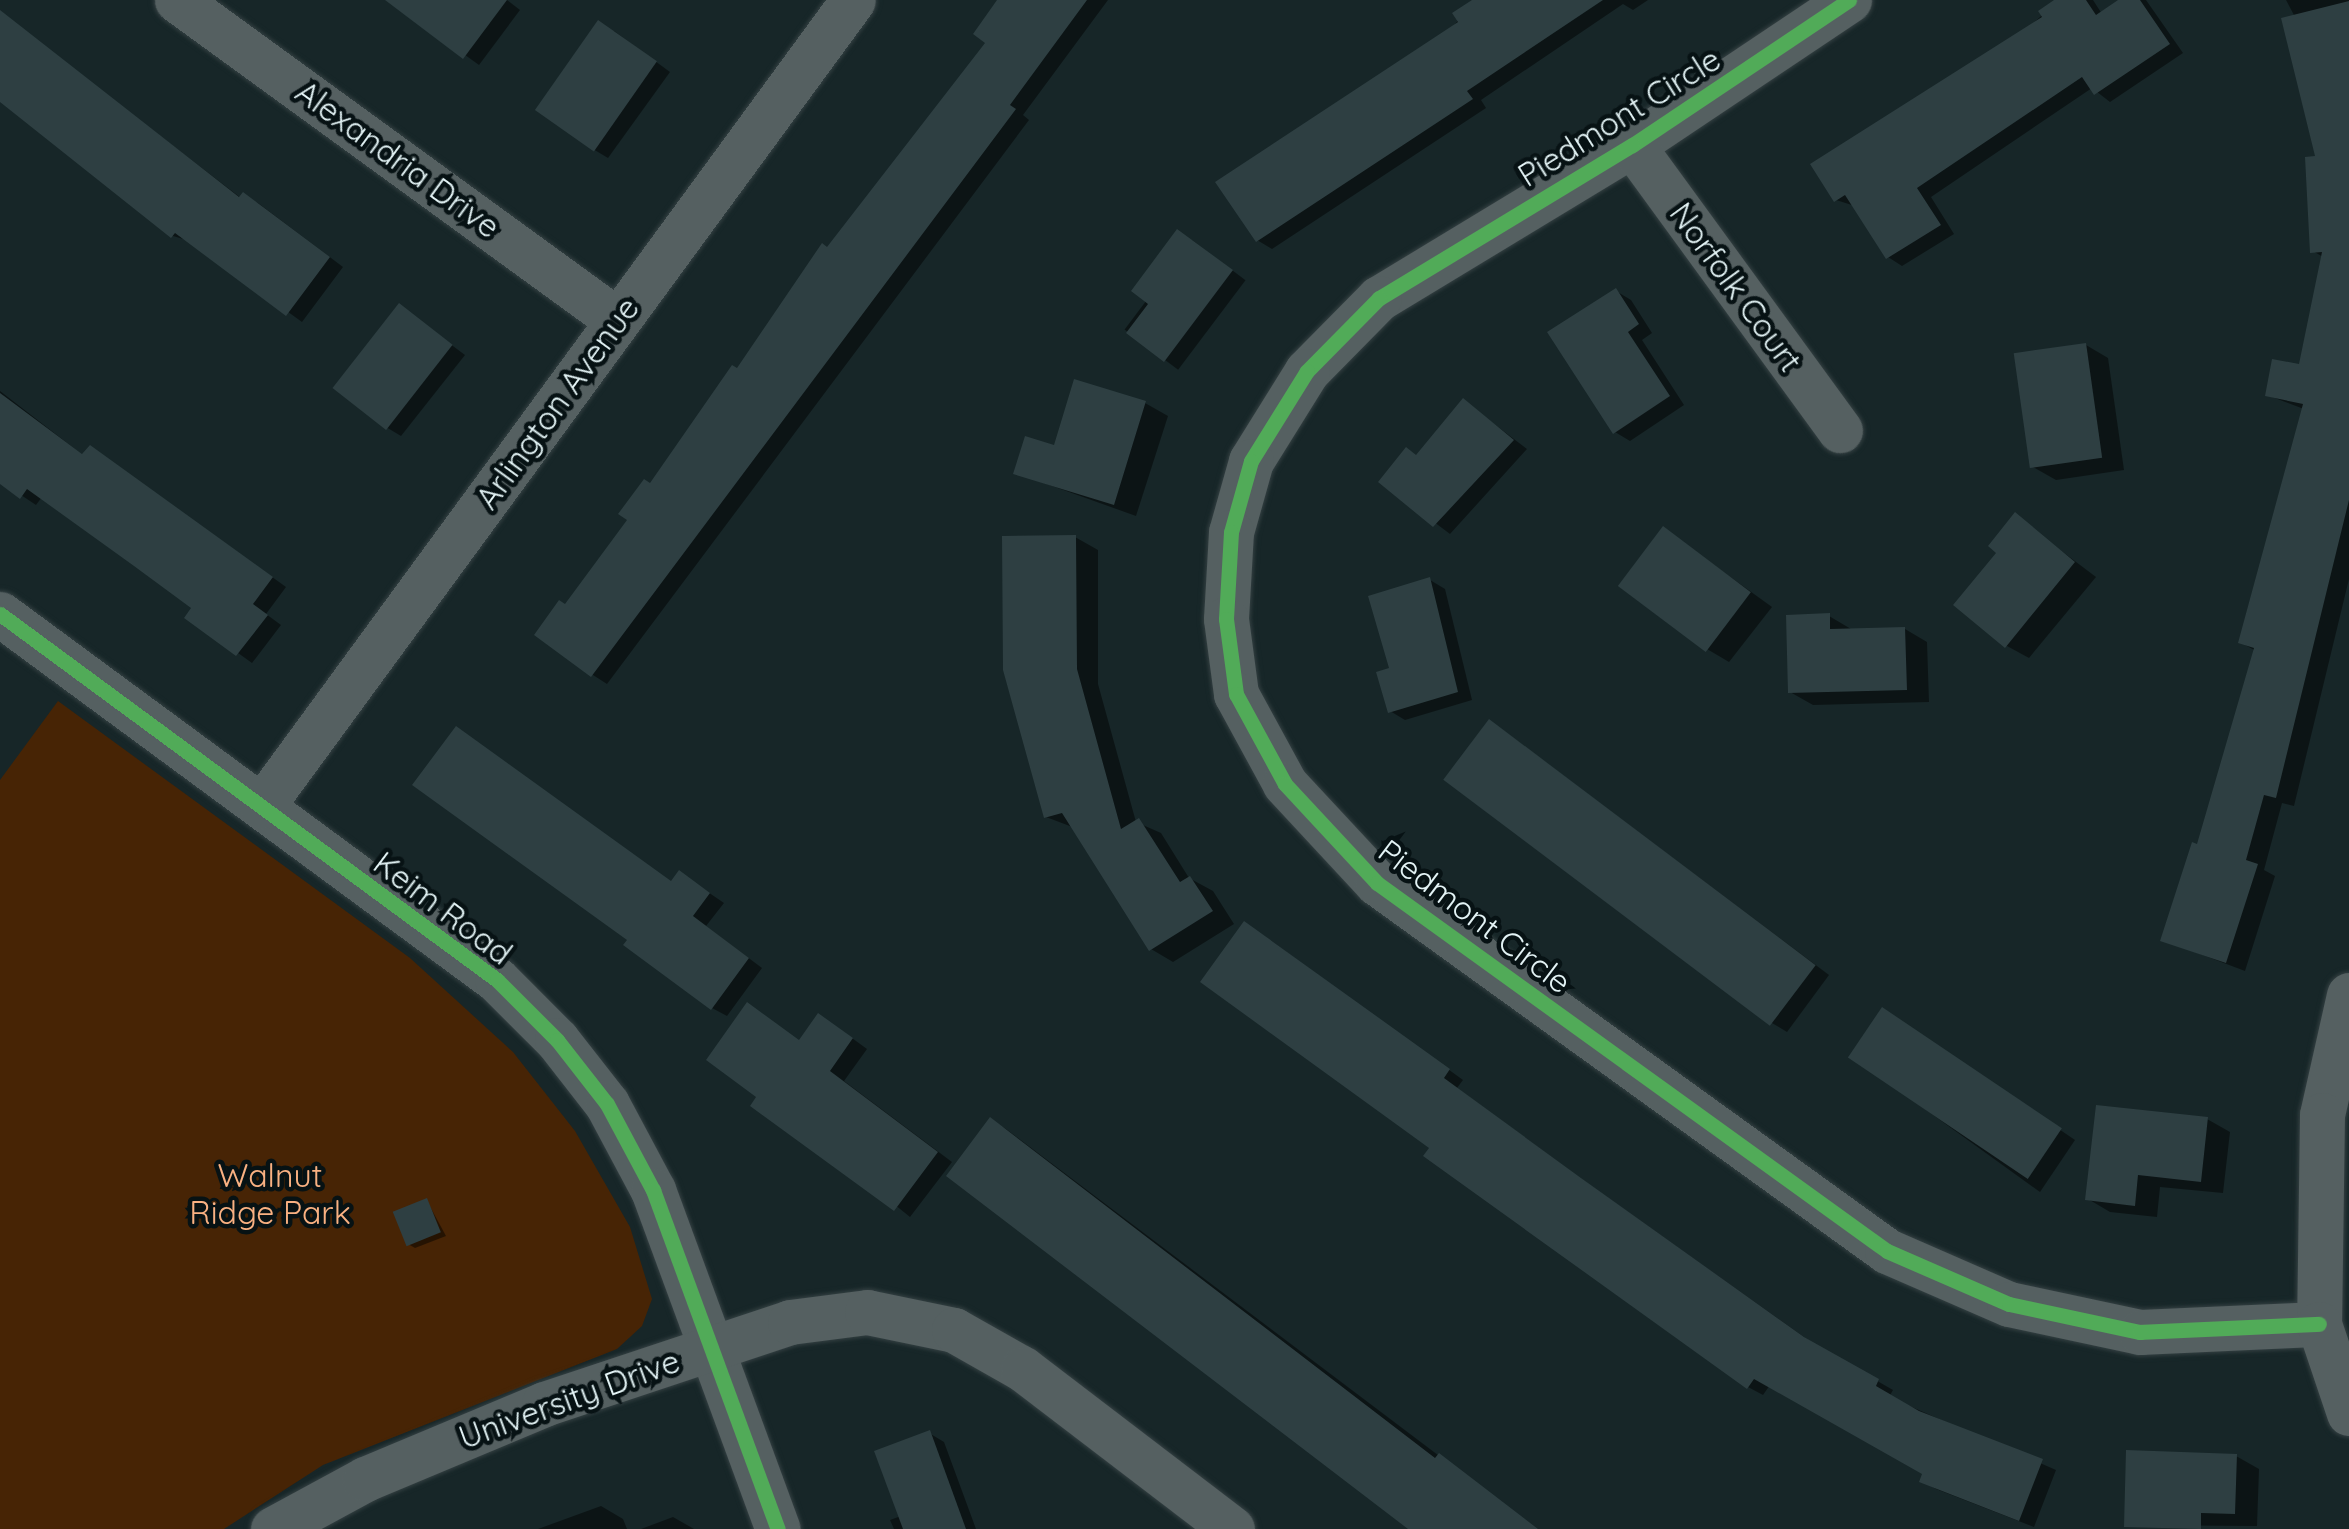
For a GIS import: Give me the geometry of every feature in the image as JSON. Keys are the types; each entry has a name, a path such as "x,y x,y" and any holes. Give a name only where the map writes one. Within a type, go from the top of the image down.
{"street":[{"name":"Alexandria Drive","path":"177,0 617,320"},
{"name":"Arlington Avenue","path":"262,806 853,0"},
{"name":"Piedmont Circle","path":"1849,0 1632,145 1379,298 1307,370 1251,461 1231,532 1226,619 1236,694 1285,784 1377,883 1887,1251 2008,1304 2140,1332 2319,1324"},
{"name":"Norfolk Court","path":"1632,145 1840,430"},
{"name":"Keim Road","path":"0,614 497,980 557,1040 607,1104 653,1190 778,1529"},
{"path":"2349,995 2322,1115 2319,1324 2349,1413"},
{"name":"University Drive","path":"274,1529 365,1479 544,1404 790,1322 867,1312 954,1330 1023,1369 1232,1529"}],"green space":[{"name":"Walnut Ridge Park","path":"58,701 410,958 513,1052 575,1131 630,1227 652,1299 642,1326 617,1349 323,1465 224,1529 0,1529 0,780"}],"building":[{"path":"385,0 507,0 463,59"},
{"path":"997,0 1087,0 1010,105 1016,109 591,677 534,635 559,600 565,604 627,520 618,514 644,479 650,483 732,365 737,368 822,243 827,247 985,43 973,34"},
{"path":"1472,0 1603,0 1467,91 1473,99 1256,242 1215,182 1458,22 1452,13"},
{"path":"2054,0 2086,0 2096,15 2118,0 2140,0 2170,44 2094,95 2082,77 1917,188 1941,225 1886,259 1845,195 1834,202 1810,164 2042,17 2038,11"},
{"path":"2349,1 2349,500 2276,798 2264,795 2246,860 2258,864 2226,963 2160,941 2192,842 2197,844 2254,648 2238,643 2303,404 2265,396 2272,359 2299,364 2322,252 2310,253 2305,157 2315,156 2281,18"},
{"path":"0,10 239,197 243,192 330,257 286,316 175,233 171,238 0,102"},
{"path":"598,20 657,61 594,151 535,110"},
{"path":"1177,229 1233,270 1164,362 1126,333 1148,304 1131,291"},
{"path":"1616,288 1639,324 1628,332 1670,396 1613,434 1547,332"},
{"path":"399,303 453,345 386,430 333,388"},
{"path":"2086,343 2102,458 2030,468 2014,353"},
{"path":"1074,379 1146,401 1114,505 1013,474 1025,436 1054,445"},
{"path":"0,393 82,454 90,445 273,577 253,604 268,615 236,656 184,618 191,608 134,566 27,489 20,499 0,484"},
{"path":"1463,398 1514,440 1433,527 1378,482 1406,447 1416,455"},
{"path":"2015,512 2075,562 2005,648 1953,605 1996,553 1988,546"},
{"path":"1663,526 1751,592 1706,652 1618,586"},
{"path":"1076,535 1077,669 1121,829 1139,818 1180,882 1190,876 1213,911 1149,951 1062,813 1044,818 1003,670 1002,536"},
{"path":"1430,577 1458,692 1388,713 1376,672 1389,668 1368,596"},
{"path":"1830,613 1830,629 1905,627 1907,690 1788,693 1786,615"},
{"path":"1489,719 1816,965 1770,1026 1443,780"},
{"path":"456,726 671,881 679,870 710,893 693,916 749,958 711,1010 623,945 627,940 412,785"},
{"path":"1244,921 1450,1069 1444,1078 1804,1337 1879,1379 1876,1386 1919,1411 2043,1459 2019,1521 1919,1482 1922,1474 1754,1379 1747,1389 1423,1156 1429,1148 1200,982"},
{"path":"747,1002 799,1040 818,1013 853,1038 830,1071 938,1152 894,1211 750,1106 756,1097 706,1060"},
{"path":"1882,1007 2062,1128 2028,1179 1848,1058"},
{"path":"2096,1105 2208,1117 2201,1182 2138,1175 2135,1206 2085,1200"},
{"path":"990,1117 1435,1458 1439,1453 1538,1529 1408,1529 946,1176"},
{"path":"427,1198 441,1232 407,1246 393,1212"},
{"path":"930,1430 966,1529 903,1529 874,1451"},
{"path":"2126,1450 2237,1454 2235,1514 2201,1513 2201,1529 2124,1527"}],"cycle path":[{"path":"1849,0 1632,145 1379,298 1307,371 1251,461 1231,532 1226,619 1236,694 1285,784 1377,883 1887,1251 2009,1304 2140,1332 2319,1324"},
{"path":"0,614 497,980 557,1040 607,1104 653,1190 778,1529"}]}
